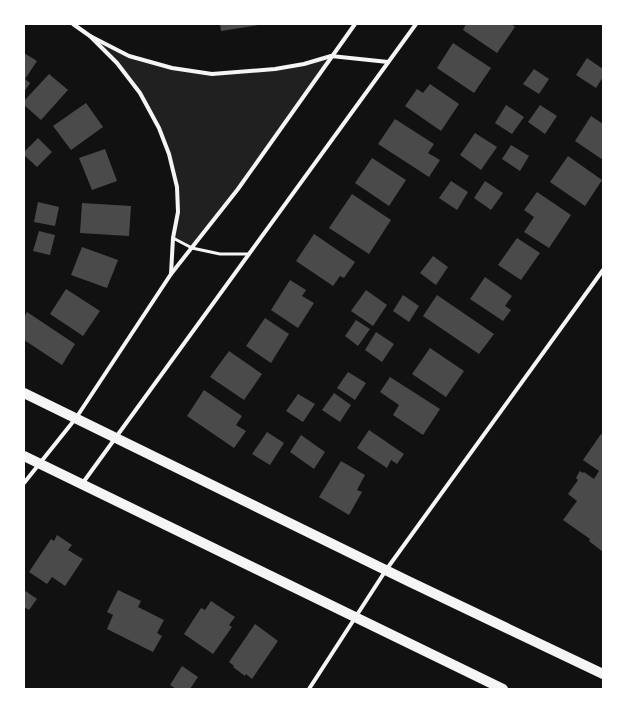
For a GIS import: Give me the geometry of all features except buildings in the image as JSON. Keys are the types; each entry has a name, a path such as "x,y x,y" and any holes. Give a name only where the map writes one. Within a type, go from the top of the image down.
{"main road":[{"path":"24,393 603,674"},
{"path":"24,456 503,689"}],"street":[{"path":"73,24 90,36 113,48 144,60 172,68 212,74 275,69 304,64 331,56 388,62"},
{"path":"24,483 76,418 171,274 238,189 355,24"},
{"path":"82,484 416,24"},
{"path":"90,36 117,63 140,93 159,128 169,154 177,187 178,212 173,238 171,274"},
{"path":"310,689 386,570 603,270"}],"lane":[{"path":"173,238 192,248 220,254 248,254"}],"shaded area":[{"path":"90,36 113,49 172,68 212,74 275,69 331,56 238,189 191,248 173,238 178,212 177,187 169,154 140,93 117,63"}]}
